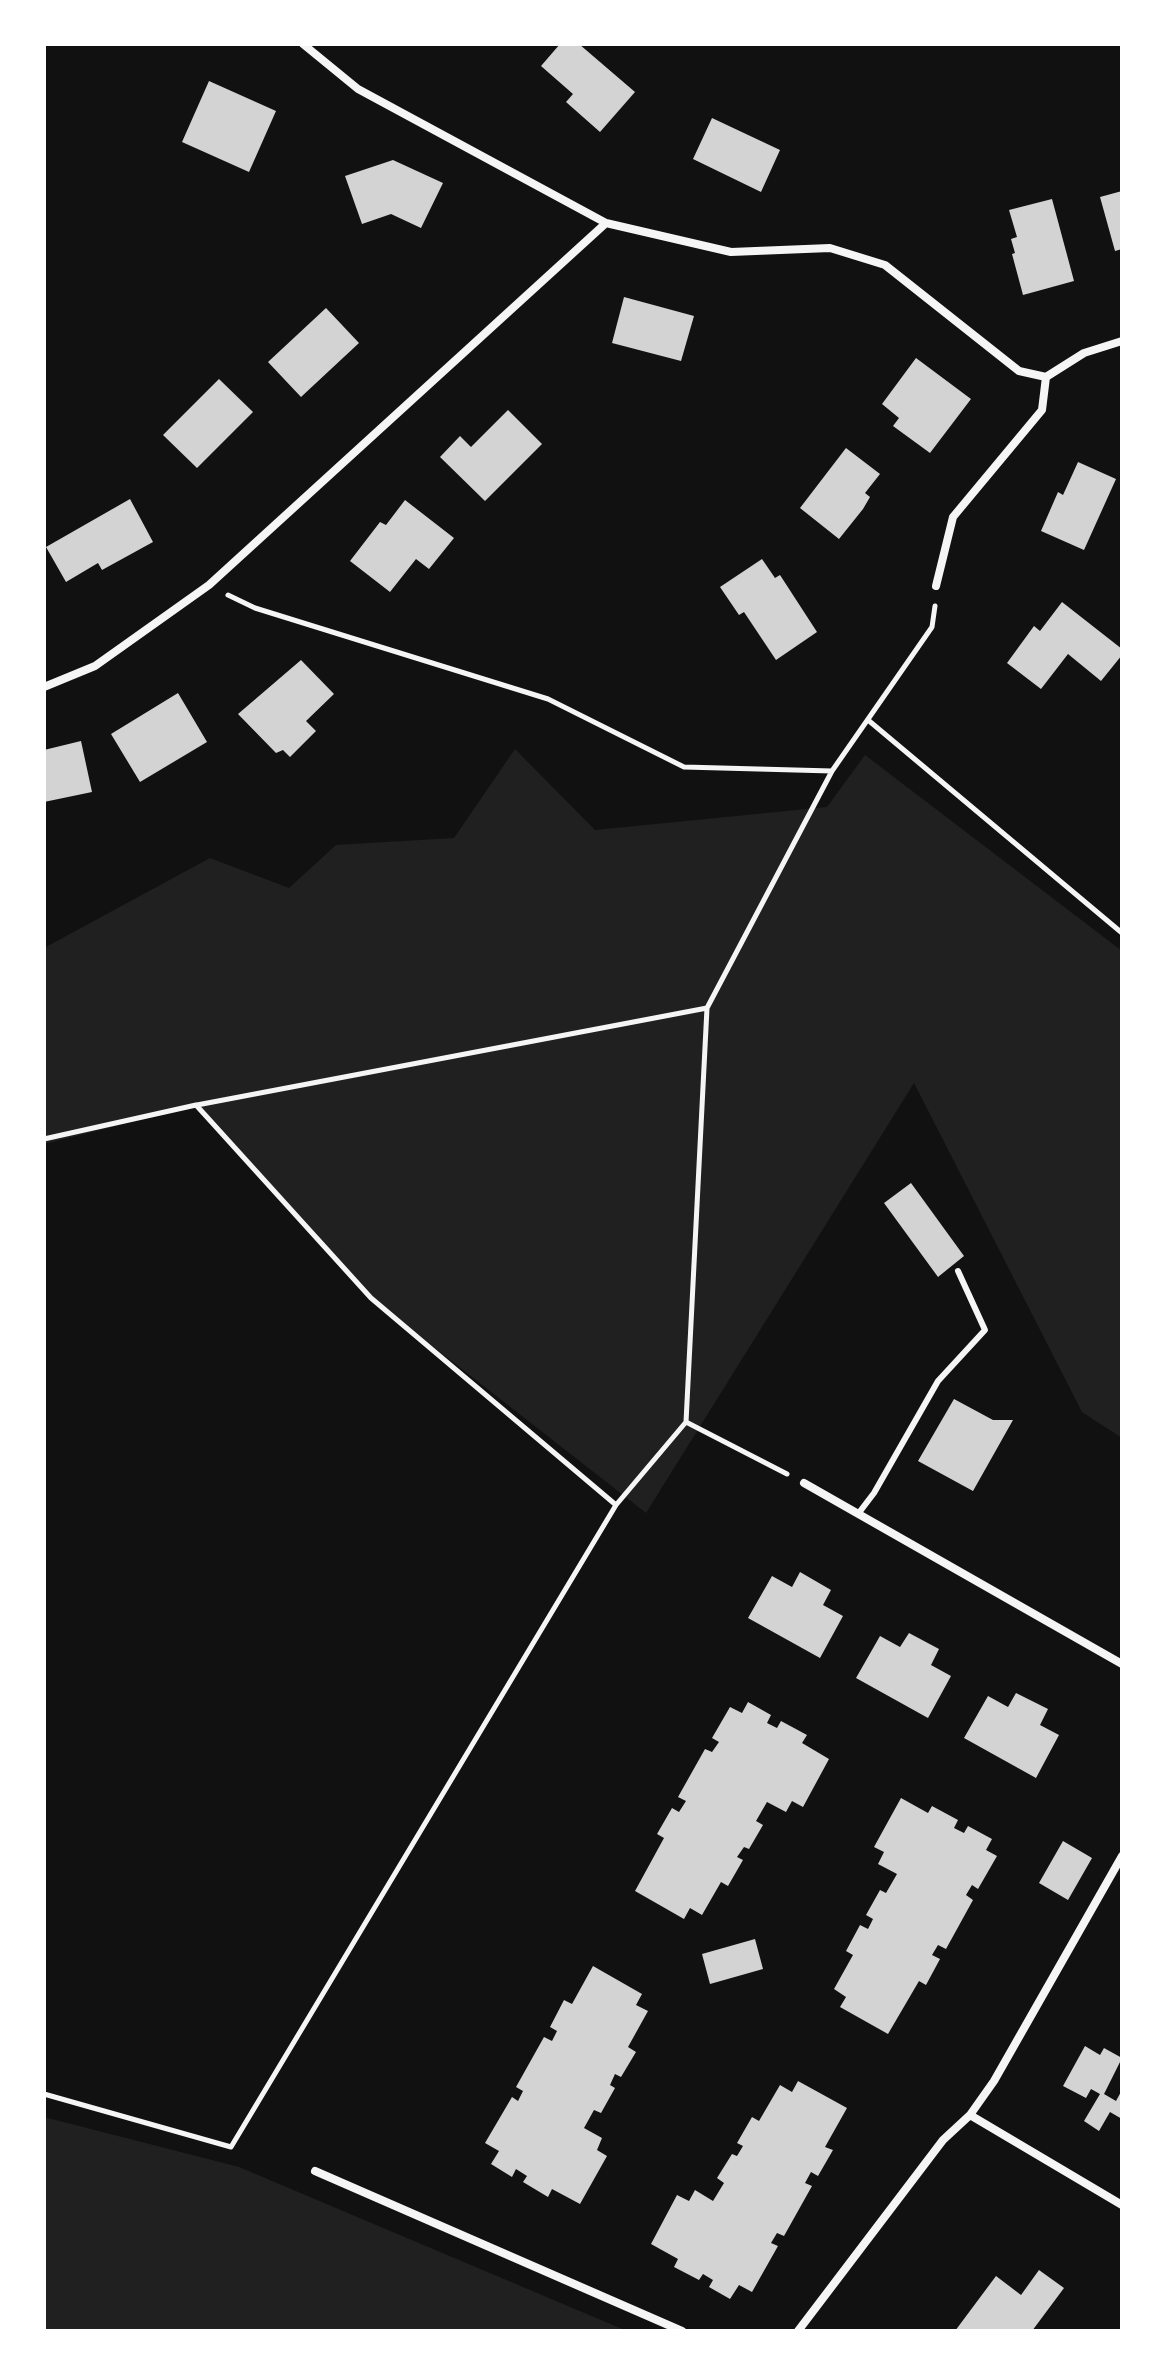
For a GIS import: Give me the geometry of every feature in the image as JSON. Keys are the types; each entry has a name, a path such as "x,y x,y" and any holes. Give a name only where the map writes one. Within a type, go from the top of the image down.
{"street":[{"path":"303,44 358,89 606,223 731,252 830,248 885,265 1019,371 1046,377 1084,353 1122,341"},
{"path":"44,687 95,666 209,585 606,223"},
{"path":"936,586 953,517 1042,410 1046,377"},
{"path":"804,1483 1122,1664"},
{"path":"798,2331 943,2140 970,2115 994,2081 1122,1856"},
{"path":"970,2115 1122,2205"},
{"path":"315,2171 682,2331"}],"lane":[{"path":"858,1514 874,1493 938,1381 985,1330 958,1271"}],"path":[{"path":"209,585 255,608 548,699 684,767 832,771"},
{"path":"44,2094 231,2147 616,1505 686,1422 707,1008 832,771 932,627 936,586"},
{"path":"868,720 1122,933"},
{"path":"44,1139 196,1105 707,1008"},
{"path":"196,1105 371,1298 616,1505"},
{"path":"686,1422 804,1483"}],"shaded area":[{"path":"515,749 595,830 827,807 865,755 1122,951 1122,1438 1082,1412 914,1083 646,1513 371,1298 196,1106 44,1144 44,948 210,858 289,888 336,845 454,838"},
{"path":"44,2117 239,2167 627,2331 44,2331"}],"building":[{"path":"560,44 579,44 635,92 600,132 566,102 573,94 541,66"},
{"path":"209,81 276,111 249,172 182,142"},
{"path":"712,118 780,150 761,192 693,159"},
{"path":"393,160 443,183 421,228 391,214 362,224 345,176"},
{"path":"1122,191 1122,249 1115,251 1100,197"},
{"path":"1052,199 1074,281 1023,295 1012,254 1015,253 1011,239 1017,237 1009,210"},
{"path":"624,297 694,316 681,361 612,343"},
{"path":"326,308 359,343 301,397 268,362"},
{"path":"916,358 971,399 930,453 893,426 899,418 882,404"},
{"path":"219,379 253,412 197,468 163,435"},
{"path":"508,410 542,444 485,501 440,457 460,436 471,447"},
{"path":"846,448 880,474 865,493 870,497 863,509 839,539 800,508"},
{"path":"1078,462 1116,479 1084,550 1041,531 1058,492 1063,495"},
{"path":"130,499 153,542 102,570 98,563 66,582 46,547"},
{"path":"405,500 454,538 429,569 416,559 390,592 350,561 380,522 386,525"},
{"path":"762,559 775,578 780,575 817,632 776,660 744,612 739,615 720,587"},
{"path":"1062,602 1122,649 1122,655 1101,681 1068,654 1041,689 1007,663 1034,626 1040,631"},
{"path":"301,660 334,694 306,721 316,731 290,757 283,750 276,753 238,714"},
{"path":"178,693 207,742 140,782 111,734"},
{"path":"81,741 92,792 44,802 44,750"},
{"path":"911,1183 964,1256 938,1277 884,1203"},
{"path":"954,1399 993,1420 1013,1420 973,1491 918,1461"},
{"path":"800,1572 831,1590 823,1605 843,1616 820,1658 748,1618 772,1576 792,1587"},
{"path":"909,1633 939,1649 931,1665 951,1676 928,1718 856,1678 880,1636 900,1647"},
{"path":"1016,1693 1048,1709 1040,1725 1059,1735 1036,1778 964,1738 988,1696 1008,1707"},
{"path":"748,1702 771,1715 767,1723 777,1728 781,1721 807,1735 802,1743 829,1759 803,1807 792,1801 786,1812 767,1802 756,1821 763,1825 749,1849 744,1847 737,1857 743,1860 728,1886 721,1882 702,1915 690,1908 684,1919 635,1891 664,1838 657,1834 672,1808 679,1812 686,1801 678,1797 705,1749 712,1752 719,1742 712,1738 730,1707 742,1713"},
{"path":"901,1798 928,1813 932,1806 958,1820 954,1828 964,1833 968,1826 992,1839 986,1850 997,1856 978,1889 972,1885 966,1895 973,1900 946,1949 938,1945 932,1955 940,1959 926,1985 919,1981 888,2034 840,2007 846,1997 834,1989 853,1955 846,1951 860,1925 868,1929 873,1919 866,1915 880,1890 886,1893 897,1874 878,1864 884,1852 874,1847"},
{"path":"1063,1841 1092,1858 1068,1900 1039,1883"},
{"path":"755,1939 763,1969 710,1984 702,1954"},
{"path":"593,1966 642,1994 636,2005 648,2011 628,2047 636,2052 621,2077 615,2074 610,2085 615,2088 601,2113 594,2110 584,2128 602,2138 597,2150 607,2156 580,2204 552,2189 548,2197 523,2182 527,2176 516,2169 512,2177 491,2164 499,2151 485,2143 512,2097 518,2101 523,2091 516,2087 544,2037 552,2041 557,2031 550,2027 564,2000 572,2004"},
{"path":"1085,2046 1100,2055 1104,2048 1122,2058 1104,2094 1116,2101 1122,2090 1122,2119 1110,2112 1099,2131 1084,2121 1100,2094 1091,2089 1086,2098 1063,2086"},
{"path":"798,2081 847,2108 825,2147 833,2150 818,2176 811,2172 805,2183 812,2186 784,2236 777,2233 771,2243 778,2246 752,2292 739,2285 730,2299 709,2287 713,2280 703,2274 699,2280 674,2267 678,2259 651,2244 677,2195 689,2201 695,2190 713,2201 724,2183 717,2178 732,2154 737,2156 743,2146 737,2143 752,2117 759,2121 780,2085 792,2092"},
{"path":"1039,2270 1064,2288 1032,2331 955,2331 996,2276 1021,2295"}]}
